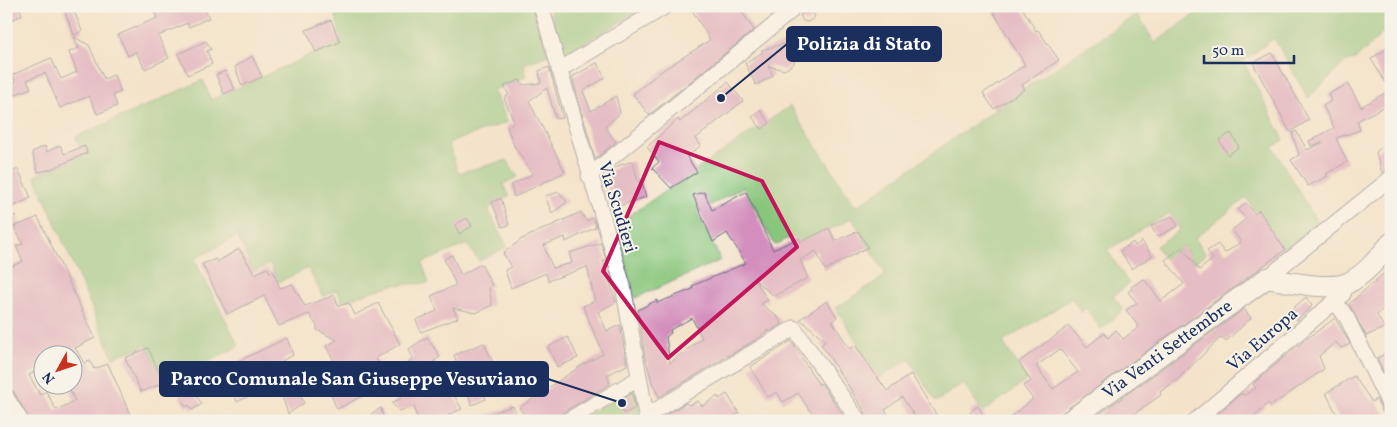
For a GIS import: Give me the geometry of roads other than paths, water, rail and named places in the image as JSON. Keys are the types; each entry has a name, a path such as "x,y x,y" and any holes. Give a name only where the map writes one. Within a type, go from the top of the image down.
{"main road":[{"path":"1267,278 1300,285 1347,283 1362,273 1391,243"},
{"name":"Via Venti Settembre","path":"1068,421 1267,278"}],"street":[{"name":"Via Scudieri","path":"541,6 589,176 623,286 646,419"},
{"path":"559,70 666,6"},
{"path":"589,176 790,12 787,6"},
{"path":"1267,278 1391,178"},
{"name":"Via Europa","path":"1195,421 1343,294 1347,283"},
{"path":"1335,301 1347,318 1391,408"},
{"path":"646,419 794,328 859,421"},
{"path":"567,421 639,378"},
{"path":"6,397 21,421"}],"place":[{"name":"Polizia di Stato","path":"721,98"},
{"name":"Parco Comunale San Giuseppe Vesuviano","path":"622,403"}]}
